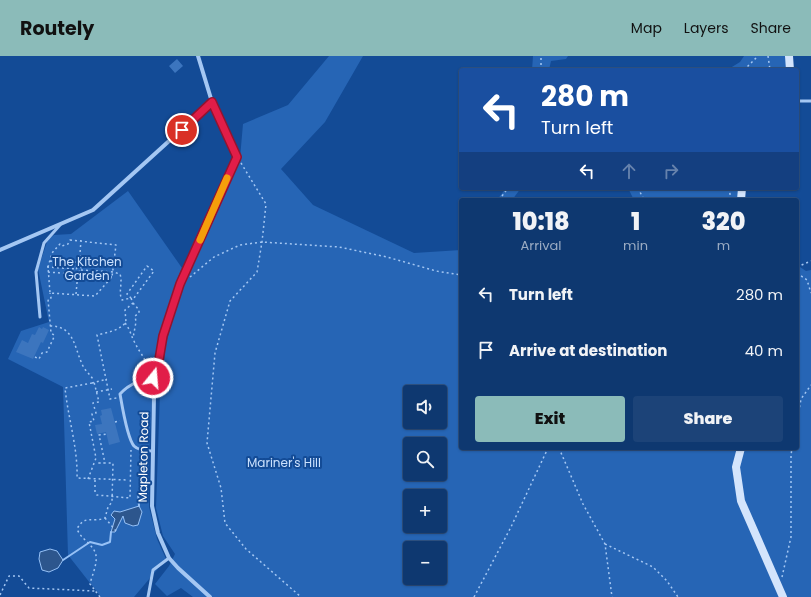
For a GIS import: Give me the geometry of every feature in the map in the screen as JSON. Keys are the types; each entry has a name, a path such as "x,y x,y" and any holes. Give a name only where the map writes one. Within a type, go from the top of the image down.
{"main road":[{"path":"789,56 790,68"},
{"path":"740,450 736,467 741,501 781,594"}],"street":[{"path":"198,56 212,102 237,157"},
{"path":"0,250 93,210 212,102"},
{"name":"Mapleton Road","path":"210,597 169,558 158,533 152,510 152,451 156,378 163,336 180,284 237,157"}],"lane":[{"path":"799,101 811,101"},
{"path":"40,316 36,272 44,243 60,225"},
{"path":"152,451 137,448 131,441 127,430 120,394 127,387 142,380 156,378"},
{"path":"148,597 153,570 169,558"}],"path":[{"path":"540,68 541,56"},
{"path":"746,68 758,56"},
{"path":"768,56 770,68"},
{"path":"237,157 266,204 257,272 230,301 215,353 207,444 221,488 224,523 246,549 301,597"},
{"path":"35,357 39,359 42,353 47,352 54,337 51,333 50,326 48,299 51,298 50,293 48,272 47,267 52,254 60,244 62,246 65,245 69,243 70,240 116,245 112,277 95,296 50,293"},
{"path":"81,240 79,261 79,267 81,270"},
{"path":"180,284 214,257 240,245 262,242 339,247 387,257 436,271 459,275"},
{"path":"50,261 73,263 79,261 85,264 113,267"},
{"path":"799,266 811,261"},
{"path":"78,272 81,270 113,272 120,274 122,278 120,296 122,300 131,298 134,298 154,271 148,266 127,294 131,298 139,310 139,313 135,316 136,322 133,338"},
{"path":"47,267 76,269 79,267"},
{"path":"76,269 78,272 76,294"},
{"path":"48,272 72,274 78,278"},
{"path":"799,274 807,280 811,280"},
{"path":"78,278 84,275 112,277"},
{"path":"807,280 811,294"},
{"path":"110,399 110,389 97,335 123,327 125,323 125,310 133,303"},
{"path":"125,323 145,359 146,367 142,380"},
{"path":"50,326 60,326 67,331 72,338 82,363 94,382 99,402 93,403 96,413 92,414 94,421 89,422 96,458 89,473 88,479"},
{"path":"107,379 65,388 68,413 78,464 77,478 95,480 128,480"},
{"path":"799,410 801,399 811,385"},
{"path":"96,392 110,389"},
{"path":"93,437 106,434"},
{"path":"94,461 97,463 105,463 99,435"},
{"path":"95,480 96,494 130,498 131,441"},
{"path":"474,597 547,450"},
{"path":"560,450 584,504 605,544 612,597"},
{"path":"781,594 791,537 792,450"},
{"path":"97,463 113,463 112,502 108,507 105,518"},
{"path":"105,518 116,531"},
{"path":"100,597 90,584 96,561 95,552 80,535 77,529 80,523 86,519 100,520 105,518"},
{"path":"605,544 654,567 667,581 678,597"},
{"path":"0,595 9,576 19,576 29,588 95,591"}],"green space":[{"name":"Mariner's Hill","path":"329,56 363,56 325,122 281,169 313,205 414,253 459,250 459,450 799,450 799,266 806,271 811,270 811,597 193,597 181,588 167,596 155,584 169,566 175,554 163,536 156,508 160,392 166,343 181,290 240,158 243,124 288,105"},
{"path":"533,56 568,56 566,59 551,61 549,68 532,68"},
{"path":"744,56 789,56 791,68 730,68 740,62"},
{"path":"504,190 520,190 514,198 498,198"},
{"path":"629,190 745,190 743,198 633,198"},
{"name":"The Kitchen Garden","path":"128,191 182,268 176,282 153,378 149,455 149,507 157,539 166,559 134,597 101,597 68,555 63,387 8,359 21,331 49,322 38,269 48,239 54,235 71,234"}],"shaded area":[{"path":"139,506 142,512 138,525 133,526 125,523 123,516 115,532 111,532 115,519 111,515 114,511 120,512"},
{"path":"50,549 57,551 63,560 58,568 49,572 42,570 39,559 40,552"}],"building":[{"path":"177,59 183,66 175,73 169,66"},
{"path":"39,327 49,330 43,343 41,342 33,359 16,352 22,340 28,343 32,334 35,335"},
{"path":"111,408 120,442 109,445 106,432 97,434 95,425 102,424 100,416 102,415 101,410"}],"waterway":[{"path":"138,493 139,506"},
{"path":"63,560 90,542 102,545 110,542 111,532"}],"slow traffic":[{"path":"200,240 227,178"}],"route":[{"path":"153,378 156,378 163,336 180,284 237,157 212,102 182,130"}]}
